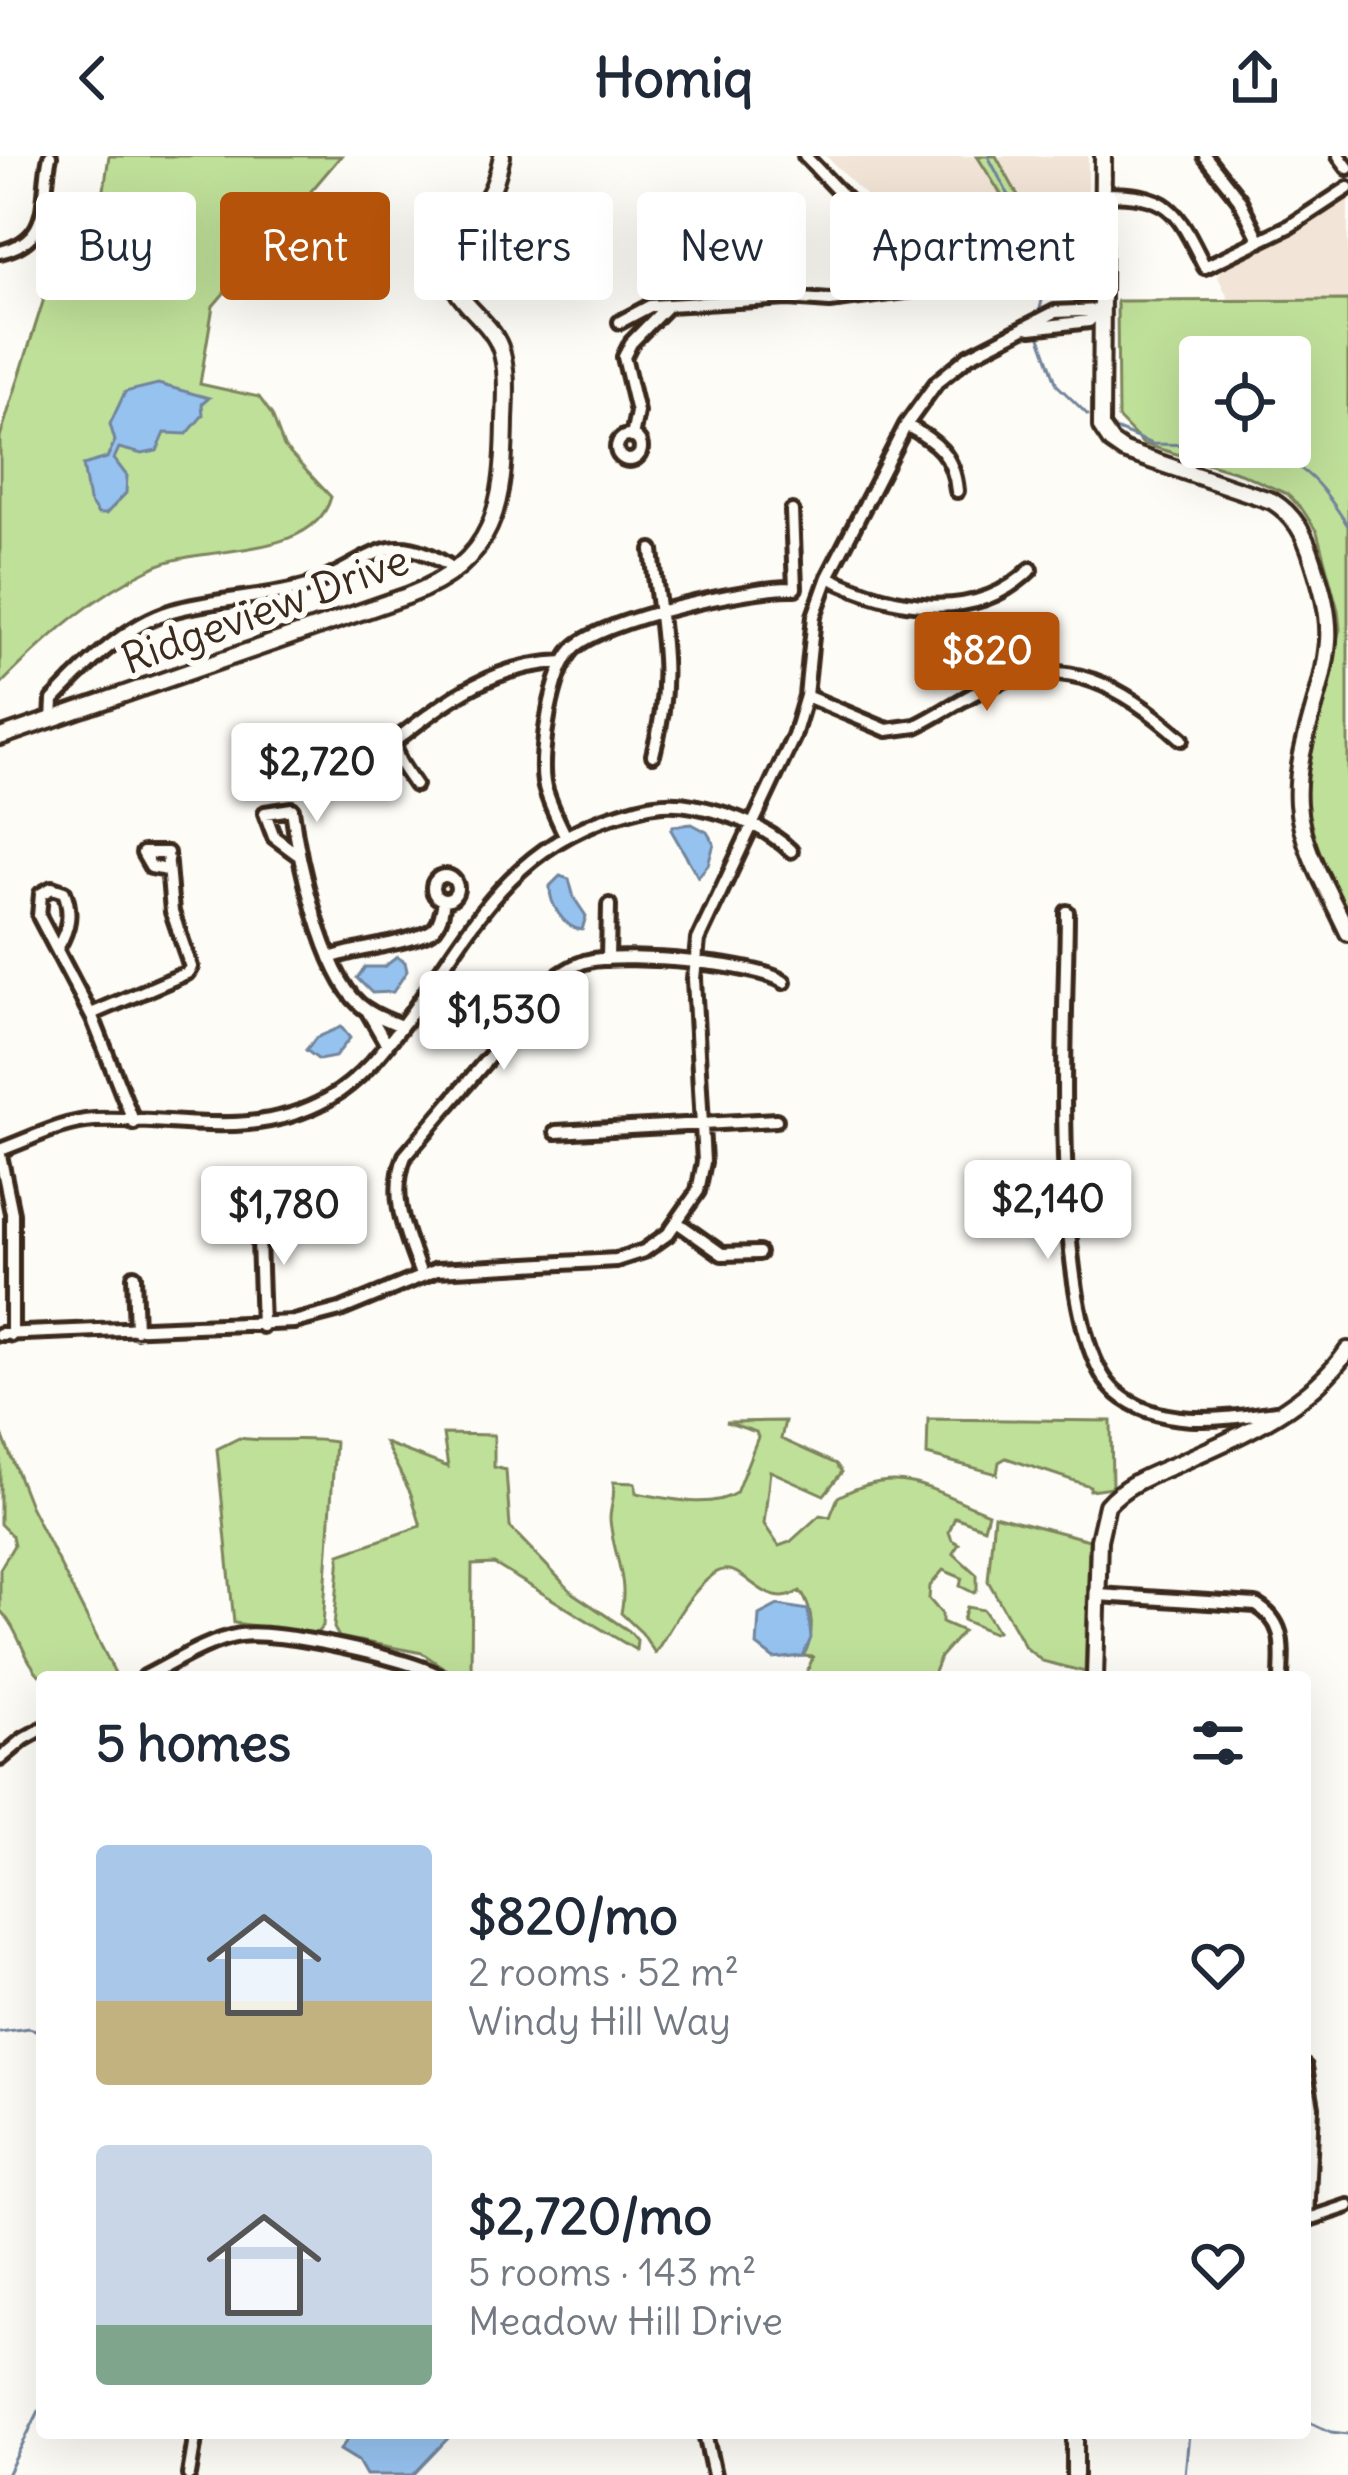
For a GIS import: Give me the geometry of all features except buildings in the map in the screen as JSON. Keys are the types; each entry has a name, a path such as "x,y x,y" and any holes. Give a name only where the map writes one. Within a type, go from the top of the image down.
{"street":[{"name":"Ridgeview Drive","path":"0,737 430,586 455,570 483,540 500,502 506,381 496,337 457,290 450,263 455,242 494,186 502,156"},
{"path":"805,156 839,192"},
{"path":"1103,156 1103,192"},
{"path":"1205,156 1239,199 1260,241"},
{"path":"1339,156 1348,168"},
{"path":"0,252 27,240 41,222 47,160"},
{"path":"1118,194 1158,200 1181,223 1205,267 1315,212 1348,188"},
{"path":"620,322 640,309 668,305 838,300"},
{"path":"1100,300 1098,410 1106,438 1142,458 1273,501 1293,517 1305,538 1323,597 1328,636 1301,765 1298,806 1307,842 1348,933"},
{"path":"632,436 636,403 624,358 631,343 668,305"},
{"path":"791,851 753,821 663,802 565,835 524,862 387,1046 367,1069 329,1098 244,1126 111,1120 74,1123 0,1153 12,1213 6,1335 262,1326 318,1317 421,1275 454,1268 616,1260 644,1251 678,1223 692,1204 702,1177 694,964 703,925 753,821 794,736 806,696 814,616 828,577 924,396 962,361 1029,328 1089,321 1100,310"},
{"path":"906,425 948,455 957,491"},
{"path":"565,835 548,796 542,766 564,662 585,638 759,588 795,588 792,511"},
{"path":"52,719 53,700 94,657 172,611 305,586 386,548 434,555 455,570"},
{"path":"652,550 667,688 652,754"},
{"path":"828,577 876,599 932,607 987,596 1020,580 1031,569"},
{"path":"415,785 398,760 396,740 454,695 487,677 523,665 564,662"},
{"path":"806,696 887,730 901,730 1013,676 1066,672 1132,700 1182,740"},
{"path":"297,854 342,986 368,1012 387,1046"},
{"path":"91,1014 187,974 191,967 172,912 167,870"},
{"path":"58,946 70,909 64,892 52,888 41,894 39,916 91,1014 134,1123"},
{"path":"330,958 426,934 440,921 444,900"},
{"path":"608,958 609,905"},
{"path":"1067,912 1066,1218 1078,1301 1100,1372 1125,1399 1178,1418 1218,1420 1281,1411"},
{"path":"421,1275 398,1208 398,1180 405,1156 548,985 569,968 608,958 760,970 784,982"},
{"path":"368,1012 401,1026"},
{"path":"111,1120 121,1091"},
{"path":"556,1132 776,1120"},
{"path":"258,1210 262,1326"},
{"path":"678,1223 722,1254 759,1253"},
{"path":"134,1276 136,1330"},
{"path":"1095,1671 1101,1520 1111,1500 1130,1485 1251,1430 1320,1382 1348,1350"},
{"path":"1098,1595 1256,1605 1272,1617 1282,1635 1281,1671"},
{"path":"158,1671 221,1640 249,1634 389,1656 430,1671"},
{"path":"0,1760 36,1733"},
{"path":"1311,2218 1348,2206"},
{"path":"189,2475 195,2439"},
{"path":"706,2439 713,2475"},
{"path":"1075,2439 1075,2475"}],"shaded area":[{"path":"826,156 977,156 1000,192 862,192"},
{"path":"996,156 1088,156 1088,192 1016,192"},
{"path":"1348,197 1348,300 1230,302 1218,277 1223,266 1294,233"}],"green space":[{"path":"109,156 341,156 310,192 220,192 220,298 213,306 200,384 259,397 284,447 331,497 320,517 280,541 176,560 133,577 72,618 0,685 0,437 44,300 196,300 196,192 104,192"},
{"path":"977,156 996,156 1016,192 1000,192"},
{"path":"1348,300 1348,929 1313,855 1299,798 1328,656 1340,629 1317,532 1287,494 1223,468 1311,468 1311,336 1179,336 1179,455 1143,444 1118,418 1117,301"},
{"path":"928,1419 1111,1421 1112,1487 1090,1490 1090,1486 1006,1458 999,1462 997,1474 927,1455"},
{"path":"785,1421 781,1439 836,1464 842,1472 824,1495 770,1471 764,1524 779,1546 820,1515 830,1517 838,1497 880,1482 914,1484 988,1513 984,1528 955,1517 949,1532 959,1544 953,1553 977,1575 977,1590 974,1593 960,1586 962,1578 943,1570 930,1586 929,1599 942,1614 942,1622 963,1631 934,1671 807,1671 813,1657 803,1656 811,1623 800,1591 774,1596 734,1571 714,1574 696,1590 655,1653 621,1613 623,1588 610,1519 613,1482 635,1483 636,1493 674,1500 713,1501 736,1493 758,1437 756,1432 726,1422"},
{"path":"0,1429 30,1506 114,1671 37,1671 0,1610 0,1569 14,1545 0,1524"},
{"path":"443,1434 494,1435 494,1467 506,1470 510,1527 574,1594 629,1631 637,1640 636,1650 494,1564 472,1565 471,1671 448,1671 422,1653 339,1637 334,1628 340,1554 421,1526 385,1443 448,1467"},
{"path":"239,1438 335,1442 323,1626 316,1634 234,1623 217,1449"},
{"path":"994,1515 1089,1540 1085,1671 1042,1661 1025,1647 988,1581"},
{"path":"967,1607 984,1610 997,1631 963,1620"}],"water":[{"path":"158,384 209,398 202,404 203,415 187,434 165,433 157,451 142,454 119,448 114,459 127,476 126,493 106,514 98,514 89,501 83,465 107,458 115,441 110,424 125,392"},
{"path":"692,824 707,832 714,844 708,865 698,877 671,830"},
{"path":"560,876 569,879 586,916 582,930 569,925 555,907 550,886"},
{"path":"397,957 405,962 407,971 393,992 372,993 357,978 365,967 384,967"},
{"path":"341,1027 350,1038 335,1057 319,1060 306,1050 316,1038"},
{"path":"778,1605 808,1610 811,1638 803,1656 774,1659 757,1646 759,1615"},
{"path":"348,2439 447,2439 413,2475 366,2475 358,2461 340,2450"}],"waterway":[{"path":"988,156 1007,192"},
{"path":"1040,309 1042,300"},
{"path":"1040,337 1057,385 1088,415"},
{"path":"1110,427 1152,444 1179,445"},
{"path":"1300,468 1323,490 1348,526"},
{"path":"0,2032 36,2030"},
{"path":"7,2475 36,2417"},
{"path":"1311,2423 1348,2434"},
{"path":"1185,2475 1188,2439"}]}
